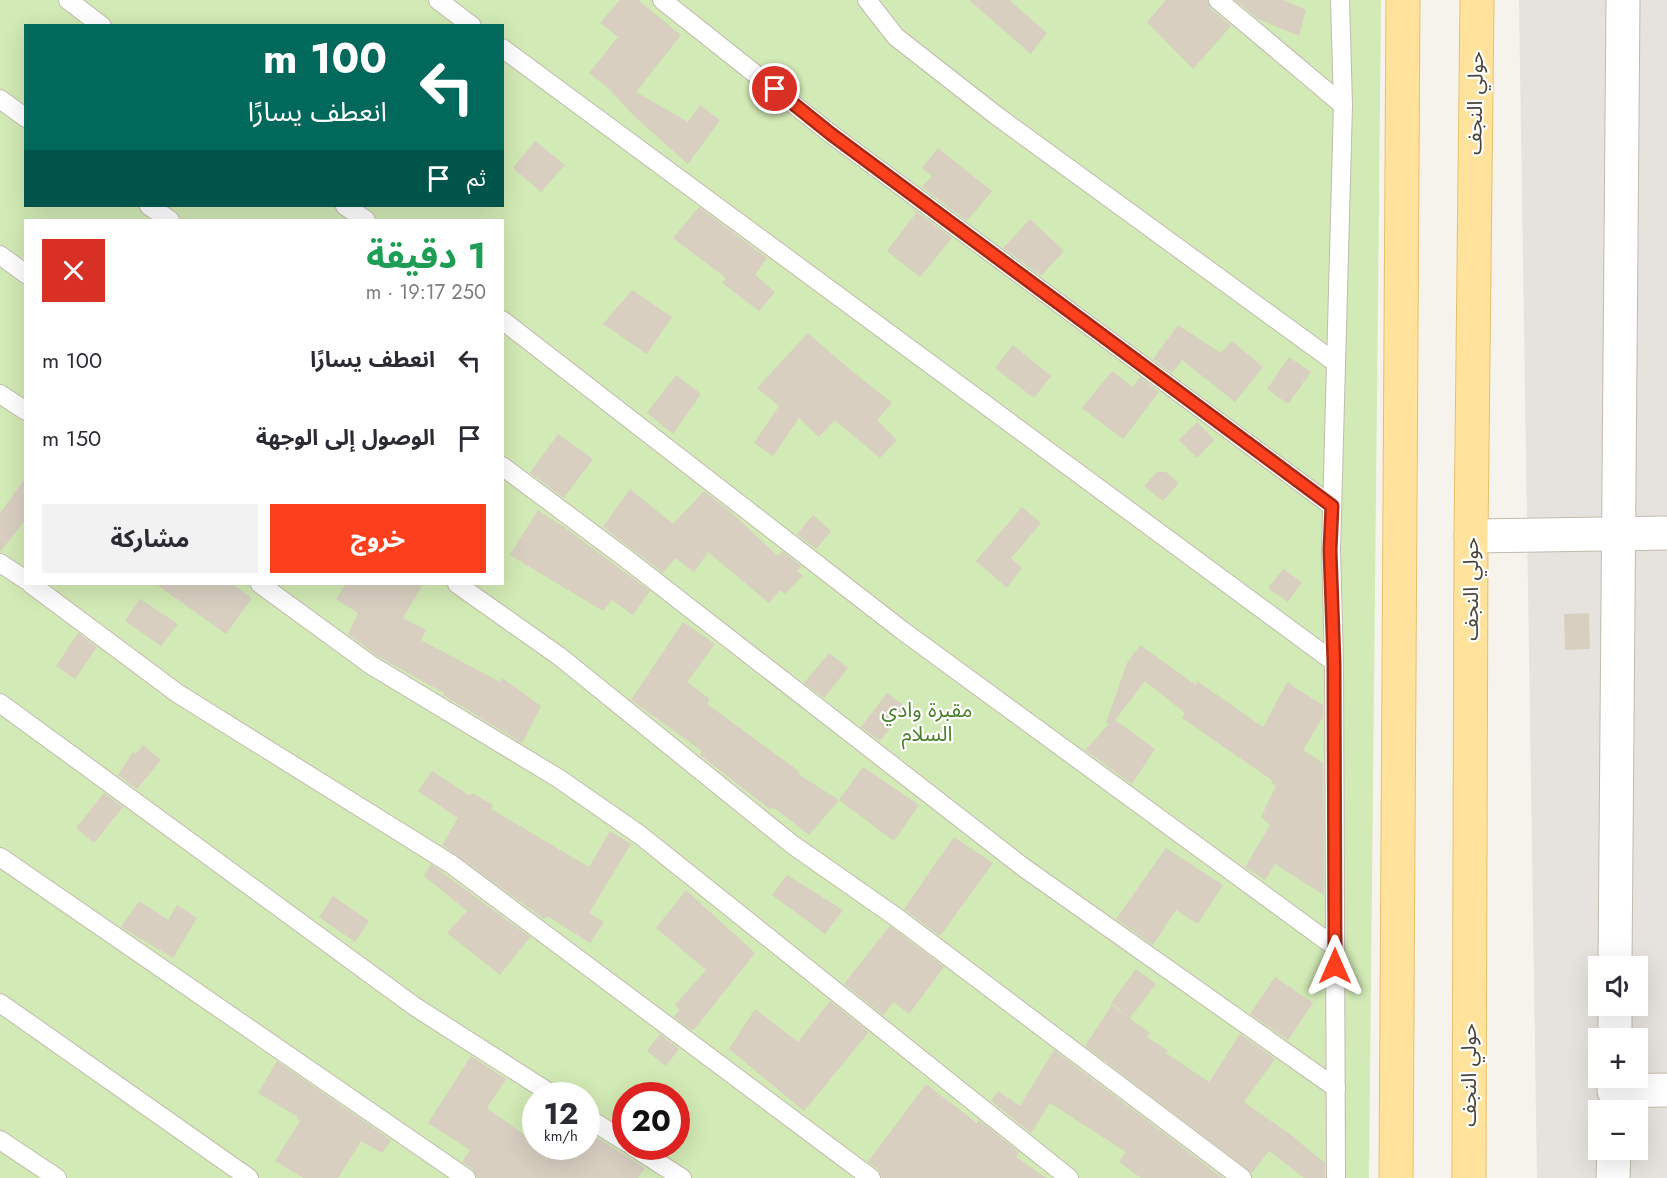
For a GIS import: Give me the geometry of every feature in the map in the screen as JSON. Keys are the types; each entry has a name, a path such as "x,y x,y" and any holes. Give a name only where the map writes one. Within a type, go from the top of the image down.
{"main road":[{"path":"1396,1178 1403,0"},
{"name":"حولي النجف","path":"1469,1178 1471,536 1477,0"}],"street":[{"path":"1615,956 1623,0"},
{"path":"1471,536 1667,533"},
{"path":"1614,1093 1667,1090"},
{"path":"1613,1178 1614,1160"}],"lane":[{"path":"68,0 99,24"},
{"path":"438,0 469,24"},
{"path":"662,0 831,134 1332,506"},
{"path":"867,0 896,37 997,116 1335,363"},
{"path":"1218,0 1343,105"},
{"path":"1336,1178 1334,662 1330,550 1343,105 1340,0"},
{"path":"504,49 1334,662"},
{"path":"0,99 24,116"},
{"path":"150,207 168,219"},
{"path":"346,207 364,219"},
{"path":"0,255 24,273"},
{"path":"504,322 903,631 1335,947"},
{"path":"0,394 24,410"},
{"path":"504,467 624,557 1023,867 1336,1088"},
{"path":"0,563 24,579"},
{"path":"32,585 177,693 451,864 871,1178"},
{"path":"261,585 371,665 558,778 640,835 1069,1178"},
{"path":"458,585 559,656 793,845 896,917 1242,1178"},
{"path":"0,704 414,1006 533,1082"},
{"path":"0,856 466,1178"},
{"path":"0,1003 249,1178"},
{"path":"0,1140 57,1178"},
{"path":"654,1160 682,1178"}],"shaded area":[{"path":"1519,0 1667,0 1667,1178 1537,1178"}],"green space":[{"name":"مقبرة وادي السلام","path":"0,0 1381,0 1369,1178 0,1178"}],"building":[{"path":"620,0 638,0 681,35 636,92 688,122 700,105 720,120 688,164 635,117 608,88 589,73 618,37 600,23"},
{"path":"969,0 1009,0 1047,33 1031,54"},
{"path":"1166,0 1207,0 1211,9 1231,26 1193,69 1147,22"},
{"path":"1235,0 1284,0 1306,10 1299,36 1258,19"},
{"path":"535,141 565,165 541,192 513,168"},
{"path":"938,148 992,191 967,221 922,187 932,176 922,168"},
{"path":"906,204 952,238 920,277 887,251 916,213"},
{"path":"699,207 767,258 755,275 775,292 759,311 722,283 726,278 673,238"},
{"path":"1030,219 1064,251 1041,276 1003,248"},
{"path":"632,290 672,317 647,354 603,324"},
{"path":"1178,325 1221,353 1232,341 1263,367 1235,402 1182,360 1172,373 1153,359"},
{"path":"808,333 892,403 877,420 897,440 880,458 835,420 819,437 799,418 773,456 754,443 779,406 757,388"},
{"path":"1013,345 1051,376 1034,398 995,368"},
{"path":"1289,357 1311,372 1288,404 1267,389"},
{"path":"1112,371 1133,387 1140,377 1159,392 1123,439 1082,408"},
{"path":"676,375 701,394 673,434 647,413"},
{"path":"1197,422 1214,440 1197,458 1179,440"},
{"path":"558,434 593,459 564,498 530,473"},
{"path":"1157,472 1166,472 1179,483 1163,501 1144,486"},
{"path":"24,480 24,522 0,552 0,513"},
{"path":"630,489 673,524 704,491 731,512 778,556 782,551 801,566 797,571 803,576 785,594 780,590 769,603 708,552 694,572 675,558 663,573 603,527"},
{"path":"1022,507 1041,523 1011,558 1022,568 1007,588 976,561"},
{"path":"538,510 650,591 633,615 612,600 603,611 510,555"},
{"path":"813,515 831,531 816,549 797,534"},
{"path":"1283,569 1302,582 1288,602 1268,588"},
{"path":"157,585 233,585 252,598 226,634"},
{"path":"345,585 422,585 403,618 426,630 421,640 500,682 502,678 541,706 522,743 443,695 444,693 377,656 348,634 358,613 336,599"},
{"path":"140,599 178,624 161,646 125,621"},
{"path":"1589,613 1590,649 1565,650 1564,614"},
{"path":"683,622 715,644 687,682 710,699 707,704 800,772 798,774 839,800 809,835 773,807 771,810 700,755 702,751 631,700"},
{"path":"78,633 97,647 75,679 56,666"},
{"path":"1140,645 1196,685 1197,681 1263,727 1288,681 1323,705 1323,717 1303,750 1323,763 1324,895 1275,864 1265,880 1245,867 1270,825 1261,817 1276,786 1271,783 1273,781 1182,718 1185,713 1145,681 1115,720 1155,749 1132,784 1085,750 1109,724 1106,723 1127,663"},
{"path":"829,653 848,668 824,698 804,683"},
{"path":"887,693 906,707 880,741 861,727"},
{"path":"143,745 161,760 137,789 118,775 133,752 136,754"},
{"path":"863,767 919,805 894,841 839,800"},
{"path":"432,771 470,796 472,793 493,805 491,809 589,867 610,831 631,844 589,913 604,922 590,943 547,916 544,919 442,845 458,818 418,791"},
{"path":"104,793 123,807 94,843 76,828"},
{"path":"954,837 993,863 940,936 904,909"},
{"path":"1166,848 1223,885 1198,924 1176,910 1153,945 1116,919"},
{"path":"431,864 530,937 500,975 447,933 467,911 424,876"},
{"path":"787,875 843,910 825,934 772,895"},
{"path":"686,890 755,953 693,1031 674,1017 680,1010 675,1005 706,970 656,928"},
{"path":"333,896 369,921 355,942 319,917"},
{"path":"139,901 168,920 177,905 197,918 173,958 121,927"},
{"path":"890,926 944,967 909,1014 894,1002 883,1015 844,984"},
{"path":"1136,969 1156,984 1130,1018 1111,1003"},
{"path":"1275,977 1313,1003 1288,1040 1250,1014"},
{"path":"830,1001 869,1032 804,1111 729,1049 755,1009 798,1042"},
{"path":"1112,1005 1150,1033 1147,1037 1168,1051 1166,1053 1209,1082 1240,1034 1275,1059 1244,1102 1291,1135 1325,1163 1325,1178 1304,1178 1269,1151 1252,1173 1085,1046"},
{"path":"660,1034 679,1049 666,1066 647,1051"},
{"path":"1054,1050 1223,1178 1141,1178 1119,1162 1126,1152 1050,1103 1031,1133 991,1101 998,1091 1020,1106"},
{"path":"471,1056 506,1079 487,1108 522,1133 522,1160 600,1160 600,1140 612,1147 612,1160 632,1160 645,1168 638,1178 477,1178 473,1169 462,1162 470,1150 428,1123"},
{"path":"277,1061 391,1140 382,1153 361,1141 338,1178 303,1178 275,1161 300,1121 298,1117 258,1093"},
{"path":"926,1084 977,1123 979,1120 1019,1152 1016,1157 1046,1178 882,1178 878,1169 868,1162"}],"route":[{"path":"775,89 831,134 1332,506 1330,550 1334,662 1335,966"}]}
